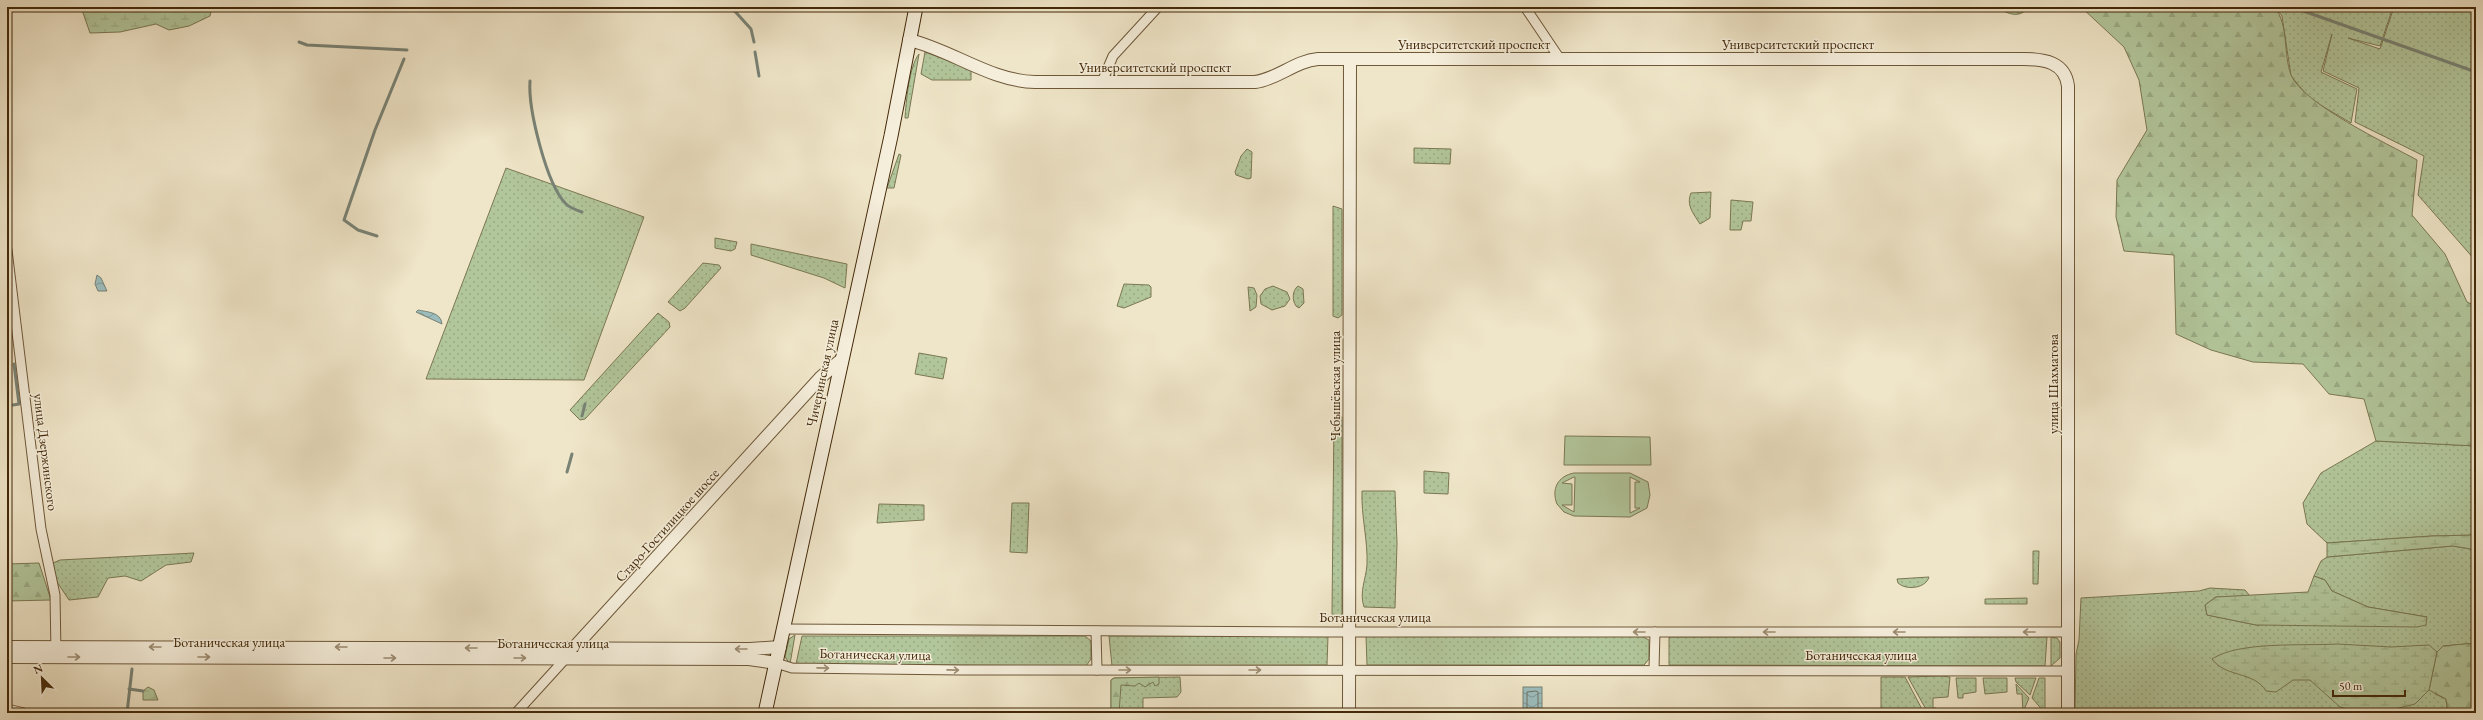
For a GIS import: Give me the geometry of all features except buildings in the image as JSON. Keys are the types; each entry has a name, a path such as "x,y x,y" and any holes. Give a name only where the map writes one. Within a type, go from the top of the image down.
{"main road":[{"name":"Чичеринская улица","path":"765,713 891,136 916,7"}],"street":[{"path":"1102,82 1113,56 1158,7"},
{"path":"1526,7 1560,59"},
{"name":"Университетский проспект","path":"909,40 927,45 1019,82 1255,82 1269,79 1309,60 1350,59 2030,59 2051,62"},
{"name":"Чебышёвская улица","path":"1349,713 1350,59"},
{"name":"улица Шахматова","path":"2051,62 2063,72 2068,86 2068,713"},
{"name":"улица Дзержинского","path":"7,250 41,529 55,595 56,652"},
{"name":"Старо-Гостилицкое шоссе","path":"516,713 821,377 842,359"},
{"name":"Ботаническая улица","path":"783,629 1096,631 2068,632"},
{"path":"1096,631 1096,670"},
{"path":"1654,670 1655,632"},
{"name":"Ботаническая улица","path":"7,647 56,652 750,659 776,663 792,668 1096,670 2068,670"},
{"name":"Ботаническая улица","path":"7,657 56,652 574,648 750,649 780,647"},
{"path":"7,709 24,713"}],"green space":[{"path":"81,7 212,7 210,16 189,26 169,30 156,24 120,32 90,33"},
{"path":"554,7 625,7 625,10"},
{"path":"1995,7 2029,7 2021,13 2013,14"},
{"path":"2081,7 2275,7 2282,23 2291,75 2299,86 2328,110 2368,134 2417,160 2412,215 2445,254 2467,302 2476,306 2476,446 2376,441 2364,399 2329,394 2303,364 2253,362 2211,350 2176,334 2174,255 2124,251 2116,217 2117,180 2147,130 2139,80 2124,47"},
{"path":"2275,7 2393,7 2380,46 2348,38 2380,49 2394,7 2476,8 2476,296 2471,295 2475,260 2418,195 2424,156 2355,122 2359,88 2323,71 2332,34 2321,72 2357,89 2351,123 2310,99 2291,76 2282,16"},
{"path":"925,52 971,69 971,80 932,80 921,74"},
{"path":"919,54 908,118 905,118 910,76"},
{"path":"1414,148 1451,149 1450,164 1414,163"},
{"path":"1247,149 1252,152 1251,178 1248,179 1236,175 1235,172 1241,156"},
{"path":"899,154 901,155 894,188 887,188"},
{"path":"506,168 644,217 584,380 426,379"},
{"path":"1711,192 1710,218 1700,224 1690,205 1689,201 1691,193"},
{"path":"1731,200 1753,202 1751,221 1743,221 1741,230 1730,230"},
{"path":"1333,206 1342,209 1342,315 1338,318 1333,316"},
{"path":"715,238 737,242 735,249 731,251 715,248"},
{"path":"751,244 847,264 845,288 824,278 751,255"},
{"path":"703,263 719,265 721,268 685,308 680,311 668,302"},
{"path":"1124,284 1149,285 1151,287 1151,297 1124,308 1117,306"},
{"path":"1273,286 1287,292 1290,299 1285,306 1272,310 1261,304 1260,296 1265,289"},
{"path":"1298,286 1303,289 1304,303 1299,308 1296,306 1293,298 1295,290"},
{"path":"1248,287 1254,288 1257,295 1256,307 1250,311"},
{"path":"658,313 669,322 670,327 585,419 580,420 570,410"},
{"path":"919,353 947,358 943,379 915,374"},
{"path":"1334,417 1342,417 1342,618 1334,618 1332,614"},
{"path":"1565,436 1650,437 1651,465 1564,465"},
{"path":"2376,441 2476,446 2476,535 2432,536 2327,543 2307,524 2303,503 2321,473"},
{"path":"1424,471 1449,473 1448,494 1424,493"},
{"path":"1574,473 1630,473 1648,482 1650,495 1647,508 1630,517 1574,516 1564,512 1557,504 1555,493 1557,484 1568,475","holes":["1575,477 1574,512 1562,505 1572,505 1572,484 1562,483","1630,477 1640,482 1635,482 1635,508 1640,508 1630,513"]},
{"path":"1362,491 1395,491 1397,543 1395,608 1364,607 1362,591 1367,565 1367,556 1362,510"},
{"path":"1012,503 1029,503 1027,553 1010,552"},
{"path":"879,504 924,505 924,520 877,523"},
{"path":"2476,535 2476,550 2453,546 2327,557 2327,543 2432,536"},
{"path":"2453,546 2476,550 2476,643 2443,646 2437,652 2435,694 2446,699 2448,713 2075,713 2076,654 2079,640 2081,598 2199,591 2210,588 2245,590 2250,596 2216,597 2205,605 2207,615 2256,625 2427,617 2368,607 2332,591 2325,580 2314,576 2321,561 2327,557"},
{"path":"2033,551 2039,551 2038,584 2033,584"},
{"path":"194,553 191,562 166,565 141,581 125,576 108,578 98,597 69,600 53,576 53,563 60,560"},
{"path":"39,563 51,600 7,601 7,564"},
{"path":"2314,576 2325,580 2332,591 2368,607 2427,617 2426,625 2417,627 2256,625 2207,615 2205,605 2216,597 2308,592"},
{"path":"1929,577 1924,584 1911,588 1898,583 1897,579"},
{"path":"2027,598 2027,604 1985,604 1985,599"},
{"path":"795,635 790,664 785,657 789,639"},
{"path":"802,636 1085,636 1091,641 1091,659 1086,666 796,664"},
{"path":"1109,636 1328,636 1327,665 1112,666"},
{"path":"1366,636 1641,636 1649,640 1649,659 1644,665 1367,665"},
{"path":"1669,637 2047,637 2045,666 1669,665"},
{"path":"2051,637 2057,638 2060,642 2060,658 2051,666"},
{"path":"2476,643 2476,713 2448,713 2446,699 2429,690 2437,652 2443,646"},
{"path":"2337,644 2391,647 2429,645 2437,652 2429,690 2415,704 2379,713 2364,713 2340,707 2310,680 2293,680 2276,692 2266,691 2254,680 2225,669 2212,659 2224,653 2238,649 2254,647"},
{"path":"1159,677 1159,684 1155,686 1153,682 1145,687 1139,683 1135,686 1121,685 1119,713 1111,713 1111,680 1114,678"},
{"path":"1180,677 1181,692 1177,697 1143,698 1143,713 1111,713 1111,680 1114,678"},
{"path":"1881,677 1905,677 1924,713 1881,713"},
{"path":"1908,677 1950,677 1948,697 1933,698 1933,708 1936,708 1936,713 1928,713"},
{"path":"1956,678 1976,678 1976,692 1963,694 1963,698 1958,698"},
{"path":"1983,678 2007,678 2007,692 1985,694"},
{"path":"2015,678 2036,678 2030,695 2016,682"},
{"path":"2039,678 2045,678 2045,713 2032,698"},
{"path":"2016,684 2029,698 2023,712 2022,694 2017,694"},
{"path":"148,687 154,690 158,700 143,700 143,691"}],"water":[{"path":"97,275 101,278 107,291 98,291 95,284"},
{"path":"418,310 436,315 441,320 442,324 416,312"},
{"path":"1523,687 1542,687 1542,713 1523,713"}],"waterway":[{"path":"731,7 751,29 754,42"},
{"path":"2292,7 2476,72"},
{"path":"299,42 307,45 407,50"},
{"path":"755,52 759,76"},
{"path":"377,236 358,230 344,220 375,130 404,59"},
{"path":"530,81 530,93 535,127 545,163 559,194 566,204 571,208 582,212"},
{"path":"7,406 19,404 14,364"},
{"path":"582,416 585,404"},
{"path":"567,472 572,454"},
{"path":"127,713 132,669"},
{"path":"129,689 143,691"}]}
